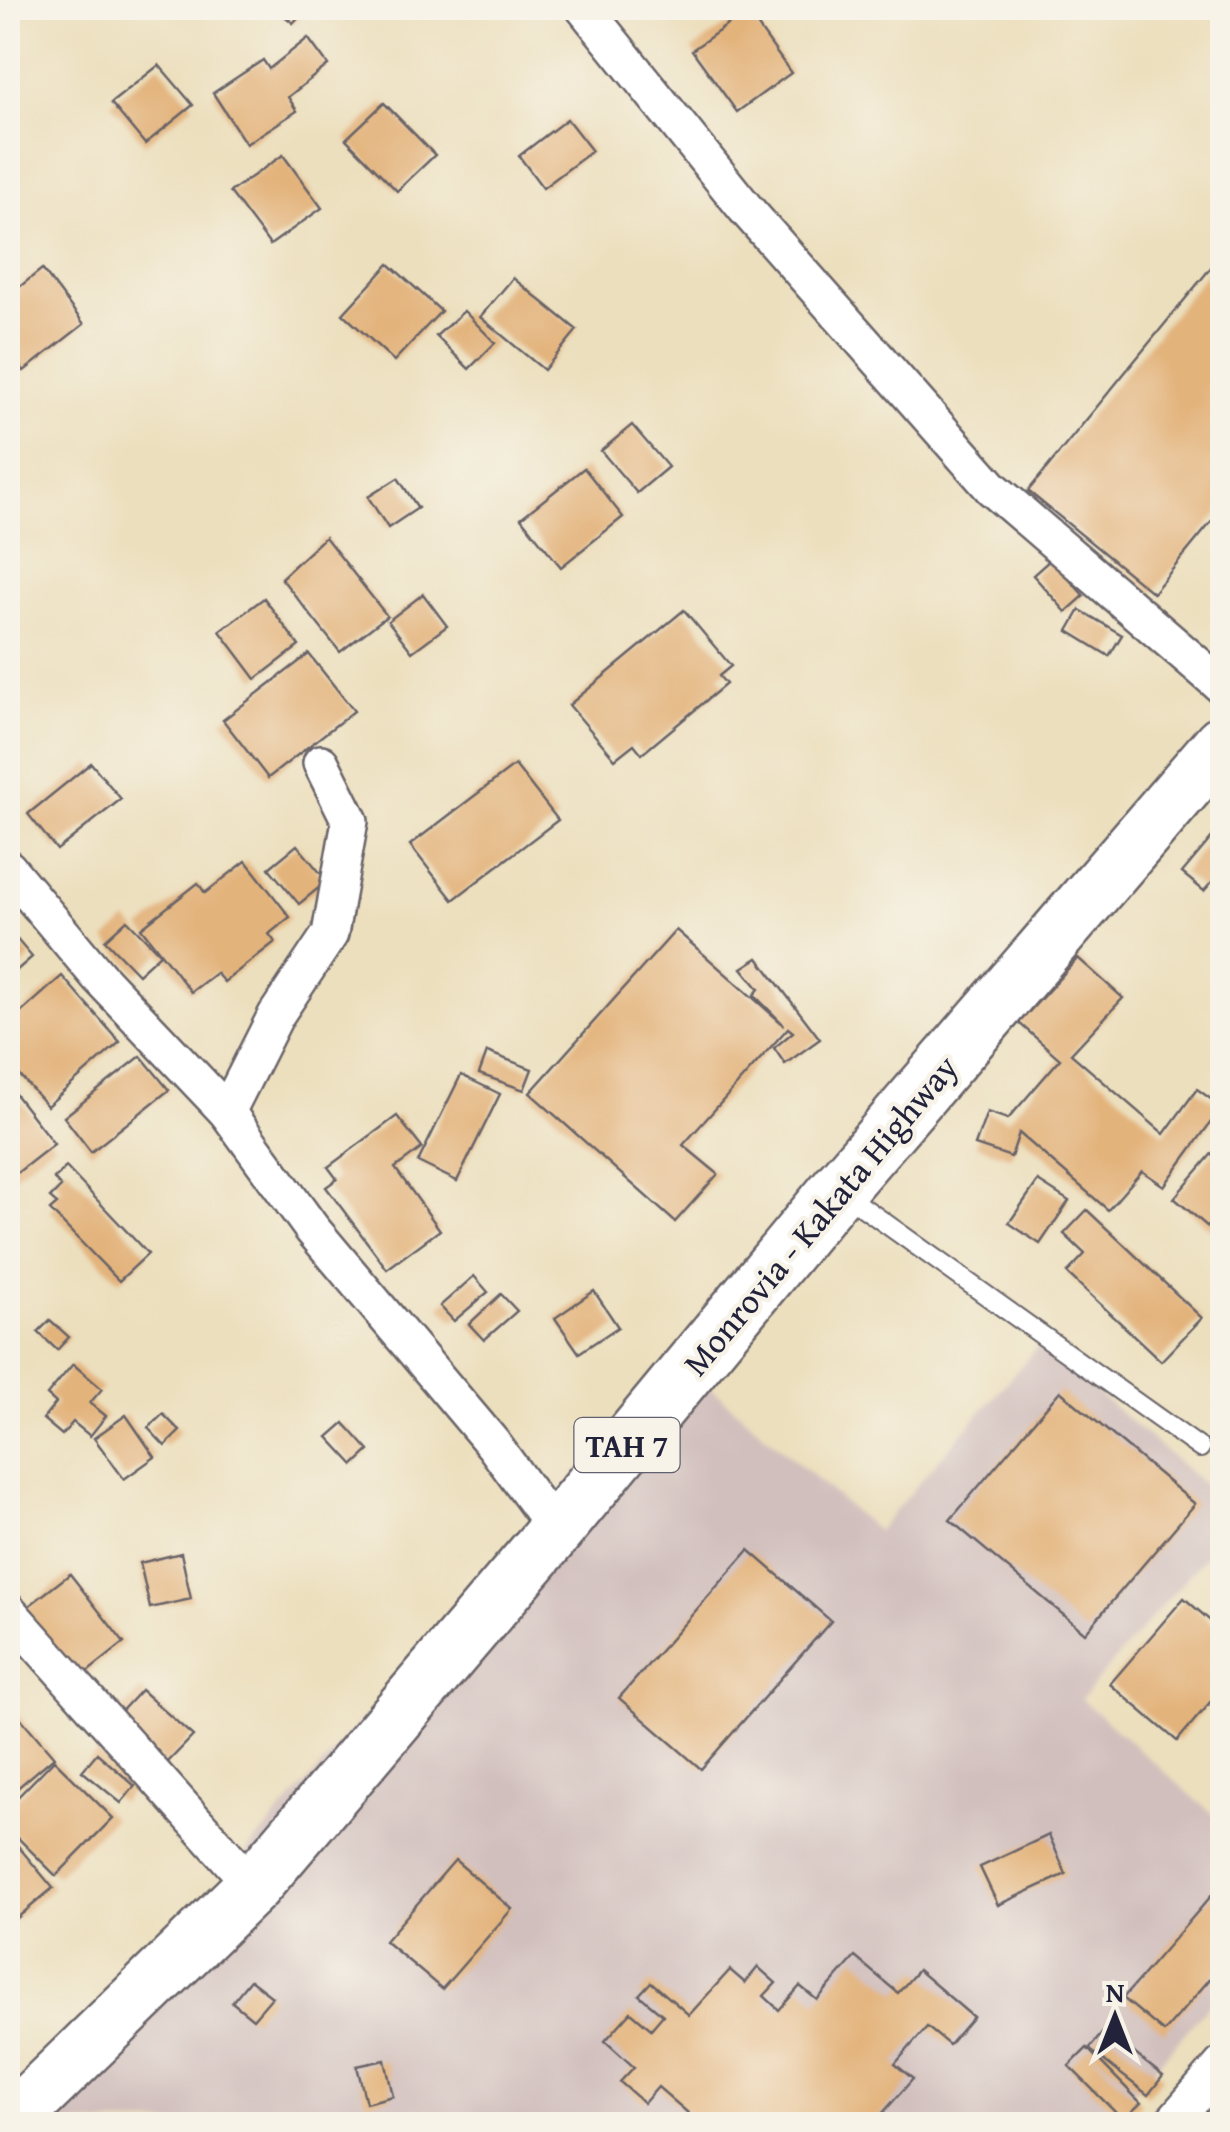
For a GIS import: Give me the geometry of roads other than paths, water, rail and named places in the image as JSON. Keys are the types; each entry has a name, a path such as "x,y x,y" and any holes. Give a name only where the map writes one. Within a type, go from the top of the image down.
{"highway":[{"name":"Monrovia - Kakata Highway","path":"8,2124 252,1886 556,1530 838,1190 1222,742"}],"street":[{"path":"584,8 745,208 992,488 1222,686"},
{"path":"227,1112 276,1015 330,934 350,821 321,763"},
{"path":"8,868 98,976 227,1112 312,1229 493,1444 556,1530"},
{"path":"8,1611 252,1886"},
{"path":"1171,2124 1222,2065"}],"lane":[{"path":"838,1190 1200,1448"}]}
